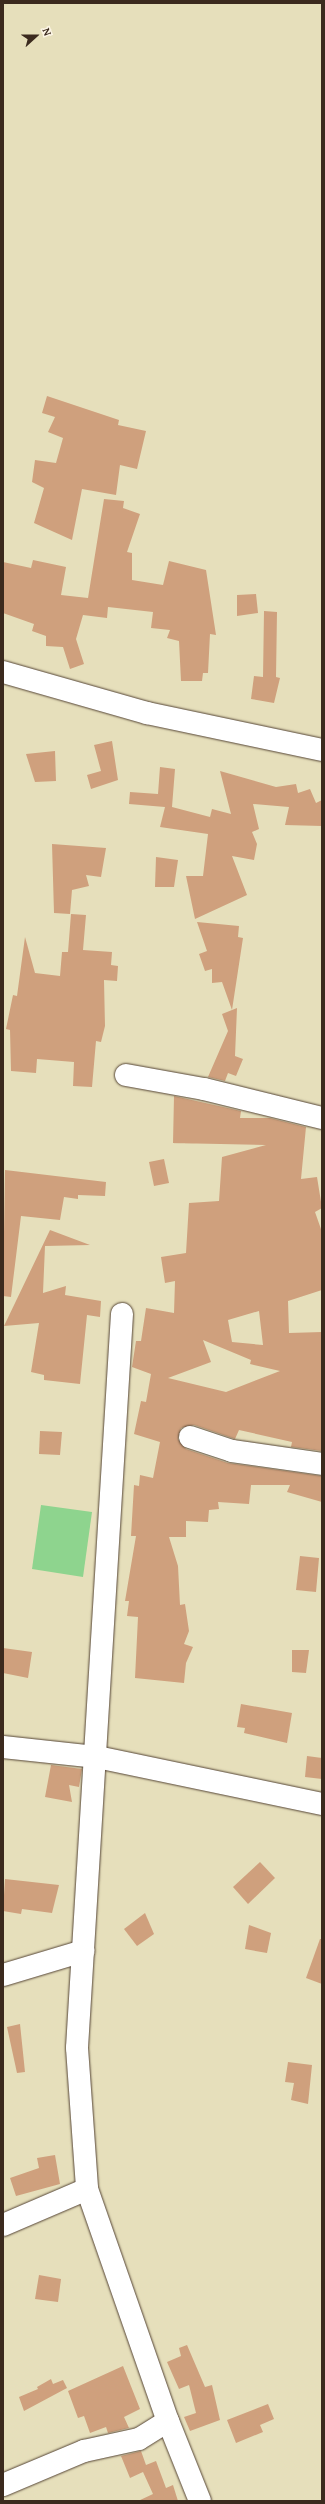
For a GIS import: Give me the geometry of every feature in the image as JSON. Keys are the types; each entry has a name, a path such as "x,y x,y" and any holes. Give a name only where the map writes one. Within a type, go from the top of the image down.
{"street":[{"path":"3,672 147,713 322,750"},
{"path":"126,1075 204,1089 322,1118"},
{"path":"122,1314 97,1757 77,2048 87,2189 168,2421 200,2501"},
{"path":"190,1437 232,1451 322,1464"},
{"path":"3,1747 97,1757 322,1804"},
{"path":"3,1975 83,1952"},
{"path":"3,2225 87,2189"},
{"path":"3,2486 84,2451 139,2439 168,2421"}],"green space":[{"path":"41,1505 92,1512 83,1577 32,1569"}],"building":[{"path":"47,396 119,420 118,425 146,431 137,469 120,465 116,495 82,489 72,540 34,523 44,488 32,482 35,460 56,463 63,438 48,432 55,417 42,413"},
{"path":"104,499 124,501 123,508 140,514 127,552 132,553 132,580 163,585 169,561 206,570 216,635 210,634 208,673 203,673 202,681 181,681 179,641 167,638 170,630 151,628 153,612 108,607 107,618 83,615 76,639 84,664 70,669 63,647 46,646 46,636 32,631 34,624 3,613 3,562 31,568 33,560 66,567 61,595 88,598"},
{"path":"256,594 258,613 237,616 237,595"},
{"path":"264,611 277,612 276,677 280,678 274,703 251,699 254,676 263,677"},
{"path":"112,741 118,780 91,789 87,775 101,771 94,745"},
{"path":"55,751 56,781 35,782 26,754"},
{"path":"160,767 175,769 172,807 210,817 212,809 231,814 220,771 276,787 296,784 298,793 310,789 316,803 322,800 322,826 285,825 289,807 253,804 259,829 252,832 257,844 254,860 232,856 247,895 195,919 186,876 203,876 208,834 160,827 165,807 129,804 130,792 158,794"},
{"path":"52,844 106,848 101,877 86,875 89,886 72,890 70,914 54,913"},
{"path":"156,857 178,860 174,887 155,887"},
{"path":"71,914 86,915 83,950 112,952 111,965 118,966 117,981 104,980 105,1026 101,1042 96,1041 92,1087 73,1086 74,1062 37,1059 36,1073 11,1071 10,1030 6,1029 13,995 17,996 25,937 35,973 60,976 62,952 68,952"},
{"path":"197,922 239,926 238,937 243,938 232,1010 222,982 212,983 212,969 205,971 199,954 207,951"},
{"path":"237,1008 235,1056 243,1059 236,1076 228,1073 225,1081 208,1077 228,1031 222,1014"},
{"path":"174,1096 241,1111 240,1118 270,1118 306,1127 301,1179 317,1177 322,1208 315,1212 322,1232 322,1290 288,1301 289,1333 322,1332 322,1451 291,1447 292,1442 239,1430 235,1439 194,1425 181,1428 178,1439 186,1449 228,1463 322,1476 322,1502 287,1492 290,1485 251,1485 249,1504 218,1502 219,1509 209,1510 208,1522 186,1521 186,1537 169,1537 178,1566 180,1605 185,1604 189,1631 184,1644 193,1647 186,1663 184,1683 135,1678 138,1617 127,1616 129,1601 125,1601 136,1536 131,1536 134,1485 139,1486 140,1475 153,1478 160,1442 134,1434 141,1401 146,1402 151,1374 132,1367 136,1341 141,1341 146,1308 174,1313 175,1281 165,1283 161,1257 186,1253 189,1203 219,1201 222,1157 266,1145 173,1143","holes":["259,1311 263,1345 232,1342 228,1320","203,1340 251,1360 250,1364 280,1371 226,1392 168,1378 211,1362"]},
{"path":"164,1159 169,1183 154,1186 149,1162"},
{"path":"5,1170 106,1182 105,1196 78,1195 78,1199 64,1197 60,1220 21,1216 11,1297 3,1296"},
{"path":"50,1230 90,1245 45,1246 43,1293 66,1286 65,1295 101,1301 100,1317 87,1315 80,1384 44,1380 44,1375 31,1372 39,1323 4,1326"},
{"path":"40,1431 62,1432 60,1455 39,1454"},
{"path":"300,1556 319,1558 316,1592 296,1590"},
{"path":"3,1648 32,1652 28,1678 3,1673"},
{"path":"292,1650 309,1650 306,1673 292,1672"},
{"path":"241,1704 292,1713 287,1743 244,1733 245,1728 237,1727"},
{"path":"307,1756 322,1758 322,1779 305,1777"},
{"path":"51,1765 82,1769 79,1787 69,1785 72,1802 45,1797"},
{"path":"260,1862 275,1878 248,1904 233,1887"},
{"path":"5,1879 59,1885 52,1913 22,1909 21,1914 3,1911"},
{"path":"145,1913 154,1934 137,1946 124,1929"},
{"path":"249,1925 271,1933 267,1953 245,1949"},
{"path":"320,1939 322,1939 322,1984 306,1978"},
{"path":"20,2024 25,2072 17,2073 7,2027"},
{"path":"288,2062 312,2065 308,2104 291,2100 294,2083 285,2082"},
{"path":"55,2155 60,2184 16,2196 10,2178 39,2168 37,2158"},
{"path":"39,2275 61,2279 58,2302 35,2299"},
{"path":"187,2345 205,2387 212,2385 220,2420 190,2431 184,2417 196,2413 189,2385 179,2389 167,2362 181,2356 179,2348"},
{"path":"123,2366 140,2409 124,2417 129,2428 108,2433 106,2427 90,2433 84,2416 78,2418 68,2391"},
{"path":"51,2379 53,2384 63,2380 67,2388 24,2411 19,2397 38,2389 37,2387"},
{"path":"268,2404 274,2419 260,2425 263,2432 236,2443 227,2420"},
{"path":"141,2451 146,2465 156,2461 166,2488 173,2485 178,2501 138,2501 153,2494 143,2472 130,2478 121,2456"}]}
